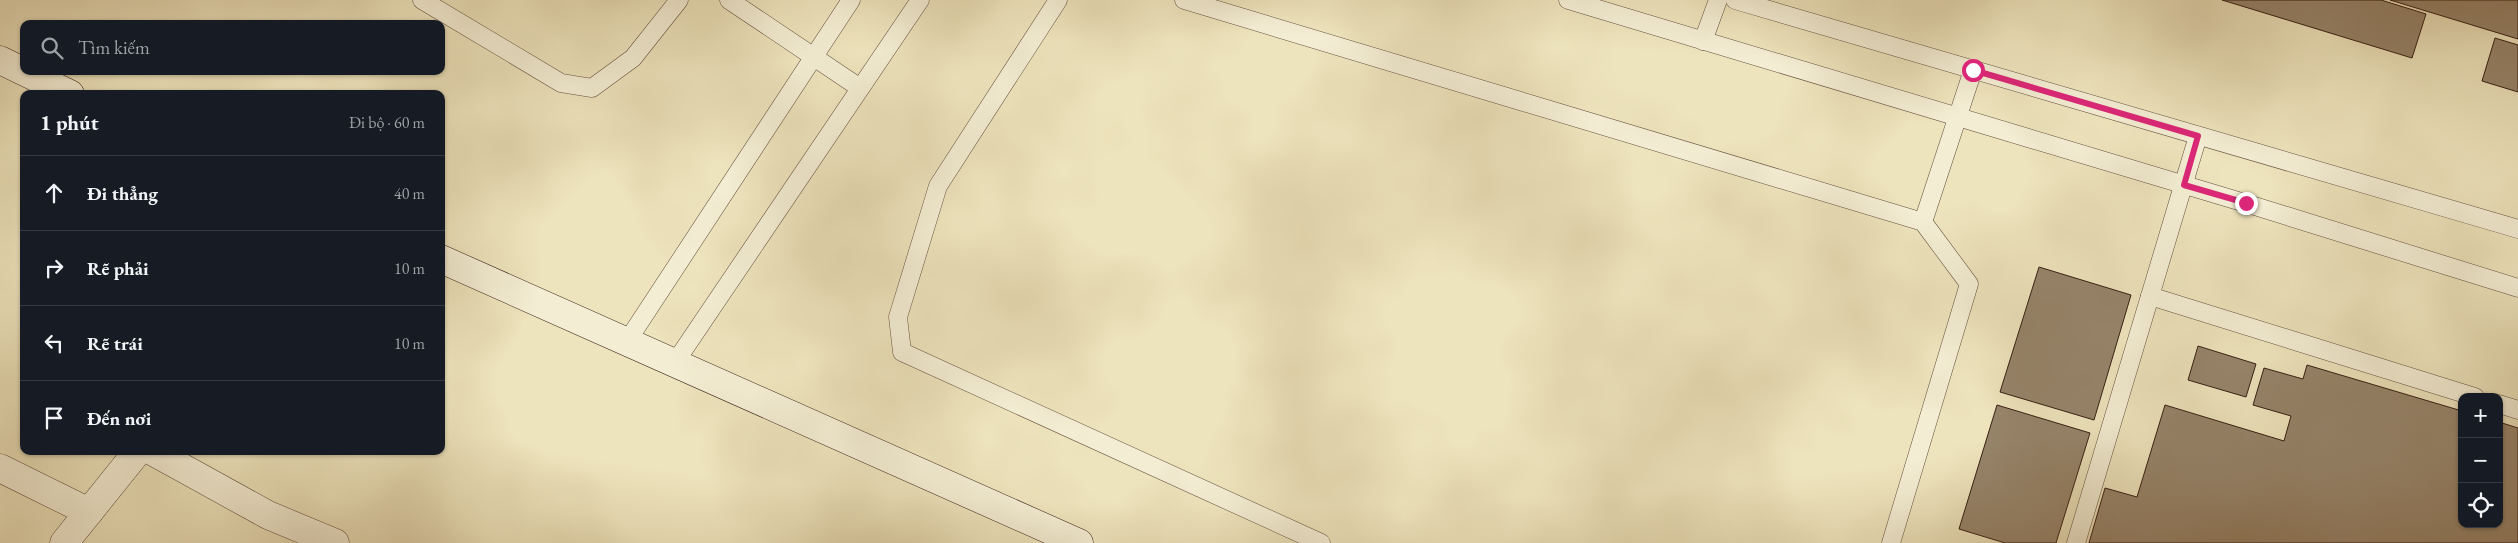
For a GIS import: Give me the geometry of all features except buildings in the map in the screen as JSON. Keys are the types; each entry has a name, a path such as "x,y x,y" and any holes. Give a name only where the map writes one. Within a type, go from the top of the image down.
{"street":[{"path":"0,60 20,70"},
{"path":"31,75 62,90"},
{"path":"445,261 1079,543"},
{"path":"64,543 135,455"},
{"path":"159,455 268,515 335,543"},
{"path":"0,468 89,512"}],"lane":[{"path":"422,0 561,83 592,88 633,58 679,0"},
{"path":"729,0 860,88"},
{"path":"626,343 851,0"},
{"path":"674,364 920,0"},
{"path":"1058,0 938,186 898,317 902,352 1321,543"},
{"path":"1184,0 1922,222 1969,284 1891,543"},
{"path":"1568,0 2184,185 2518,288"},
{"path":"1704,41 1718,0"},
{"path":"1735,0 2518,229"},
{"path":"1922,222 1973,70"},
{"path":"2076,543 2198,136"},
{"path":"2150,296 2462,393"},
{"path":"2503,405 2518,410"}],"route":[{"path":"1973,70 2198,136 2184,185 2246,203"}]}
